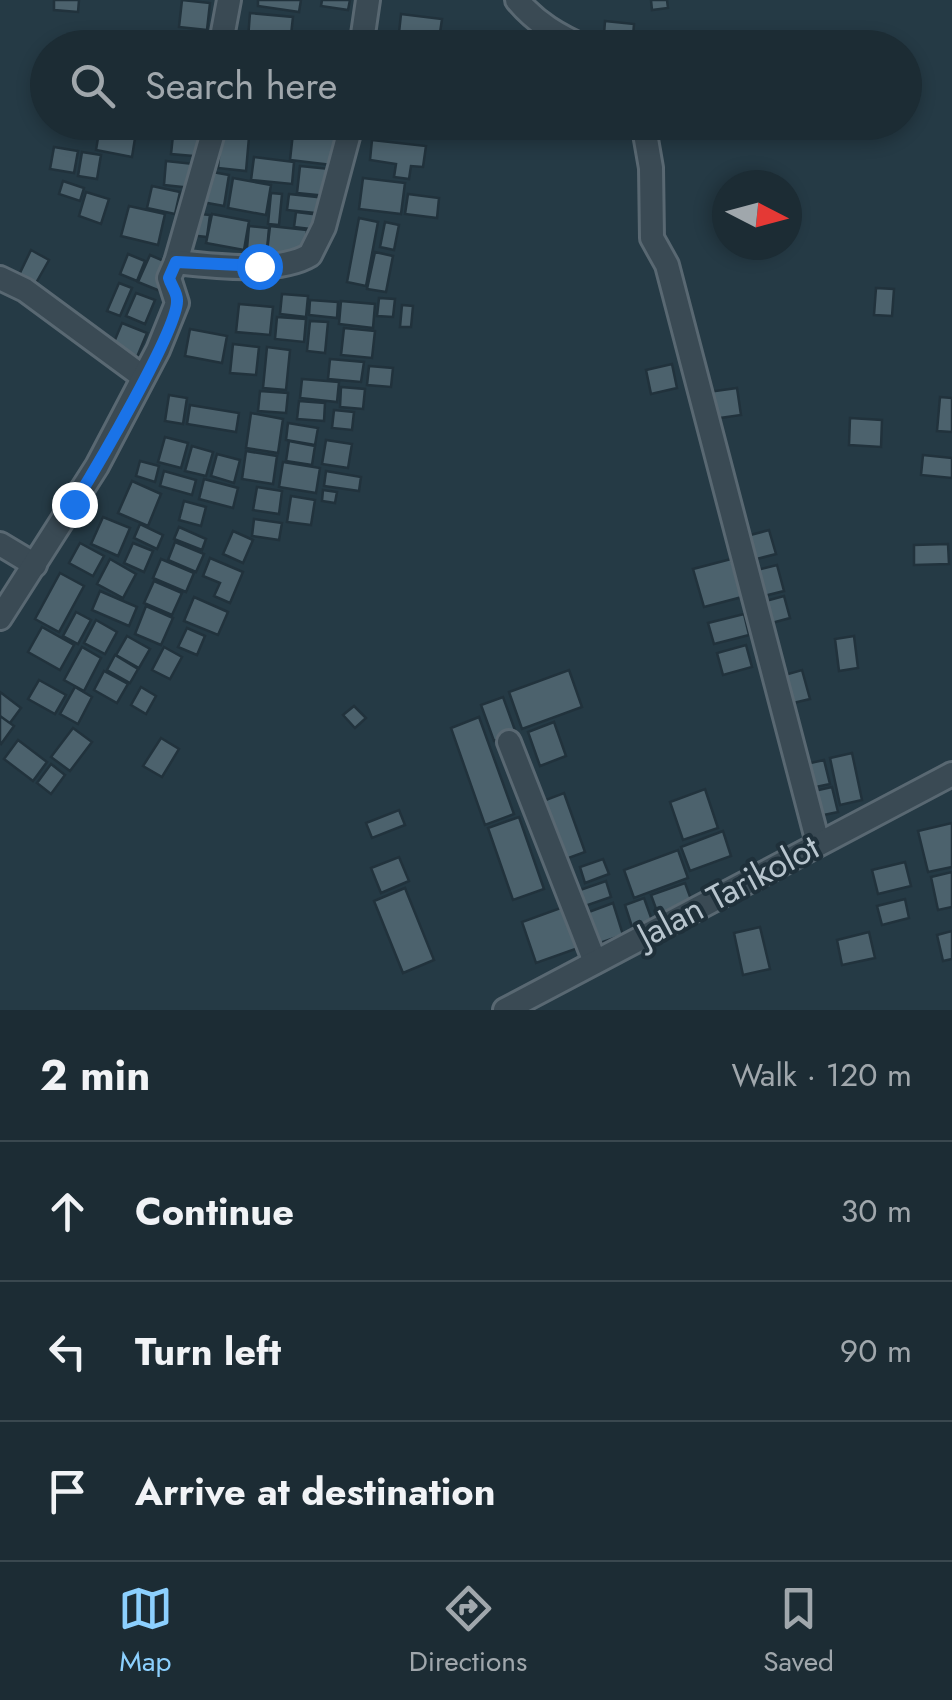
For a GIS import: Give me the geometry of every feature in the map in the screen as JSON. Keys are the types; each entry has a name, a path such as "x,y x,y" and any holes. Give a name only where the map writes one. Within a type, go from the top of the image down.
{"street":[{"path":"223,30 229,0"},
{"path":"364,30 368,0"},
{"path":"517,0 551,30"},
{"path":"0,618 97,466 176,309 177,298 169,278 211,140"},
{"path":"176,262 259,266 292,262 310,255 324,226 347,140"},
{"path":"646,140 651,168 652,238 666,266 818,842"},
{"path":"0,278 25,290 143,378"},
{"path":"0,544 35,564"},
{"path":"509,742 596,962"},
{"name":"Jalan Tarikolot","path":"505,1010 952,774"}],"building":[{"path":"54,0 79,0 78,12 54,10"},
{"path":"182,0 210,3 207,30 179,27"},
{"path":"258,0 301,0 299,12 258,6"},
{"path":"322,0 350,0 348,10 321,6"},
{"path":"651,0 667,0 668,8 652,10"},
{"path":"250,13 293,17 292,30 249,30"},
{"path":"401,14 442,19 440,30 399,30"},
{"path":"605,21 634,24 634,30 604,30"},
{"path":"98,140 135,140 132,157 96,150"},
{"path":"172,140 207,140 205,157 171,154"},
{"path":"220,140 249,140 246,171 218,168"},
{"path":"292,140 335,140 332,165 290,160"},
{"path":"372,140 426,146 423,167 411,166 409,179 394,177 396,164 370,160"},
{"path":"54,147 78,151 74,173 50,169"},
{"path":"82,152 101,155 97,179 78,176"},
{"path":"254,157 294,162 292,184 251,180"},
{"path":"166,161 194,164 192,188 164,185"},
{"path":"300,166 330,169 327,196 297,193"},
{"path":"207,171 229,175 224,206 202,202"},
{"path":"233,178 271,185 266,215 228,208"},
{"path":"363,178 405,183 401,214 359,209"},
{"path":"63,181 84,188 80,201 59,194"},
{"path":"152,186 180,192 175,214 147,208"},
{"path":"86,192 109,199 101,224 79,216"},
{"path":"271,193 282,194 279,225 268,224"},
{"path":"289,194 326,198 325,214 287,210"},
{"path":"408,194 439,198 437,218 405,214"},
{"path":"129,206 165,214 158,245 121,236"},
{"path":"296,212 321,215 319,230 294,227"},
{"path":"191,213 210,215 207,237 189,235"},
{"path":"212,214 249,221 244,250 206,243"},
{"path":"359,218 378,222 366,286 347,282"},
{"path":"385,222 399,225 394,250 380,247"},
{"path":"249,226 269,228 266,261 246,259"},
{"path":"270,226 307,230 304,257 267,252"},
{"path":"31,250 49,260 36,283 19,275"},
{"path":"375,252 393,256 386,292 367,289"},
{"path":"128,254 145,261 137,281 120,274"},
{"path":"150,255 171,264 160,291 138,282"},
{"path":"119,283 132,288 120,316 107,311"},
{"path":"876,288 894,289 892,316 874,315"},
{"path":"136,293 155,300 145,324 126,316"},
{"path":"282,294 308,296 306,317 280,314"},
{"path":"379,298 395,299 393,317 377,316"},
{"path":"310,300 338,302 337,318 309,315"},
{"path":"341,301 375,304 373,328 339,324"},
{"path":"239,304 273,307 270,335 236,332"},
{"path":"402,305 413,306 411,327 400,327"},
{"path":"277,317 306,319 304,342 275,339"},
{"path":"310,321 328,322 325,353 307,351"},
{"path":"122,323 147,333 137,357 112,347"},
{"path":"344,328 375,331 372,358 341,355"},
{"path":"190,329 227,336 222,363 185,356"},
{"path":"233,344 259,347 256,375 230,373"},
{"path":"267,347 290,350 286,390 263,388"},
{"path":"330,359 364,362 361,382 328,379"},
{"path":"672,364 677,388 651,394 646,370"},
{"path":"369,366 393,368 391,387 367,385"},
{"path":"302,379 339,382 337,402 300,398"},
{"path":"341,387 365,389 363,409 340,407"},
{"path":"737,388 741,415 713,419 708,392"},
{"path":"260,391 288,393 286,413 258,411"},
{"path":"169,395 187,398 183,424 165,421"},
{"path":"940,397 952,398 952,432 937,431"},
{"path":"299,401 325,403 324,421 297,419"},
{"path":"190,405 239,413 236,432 187,424"},
{"path":"334,410 354,412 352,430 332,428"},
{"path":"251,413 283,419 278,453 246,448"},
{"path":"850,418 882,420 881,447 849,445"},
{"path":"288,423 318,428 315,445 286,440"},
{"path":"165,437 188,443 181,468 158,462"},
{"path":"326,440 352,444 348,468 322,464"},
{"path":"289,441 315,446 312,465 286,461"},
{"path":"192,446 213,452 206,476 185,471"},
{"path":"246,451 277,456 273,484 242,479"},
{"path":"217,454 240,460 234,483 211,476"},
{"path":"923,455 952,458 952,478 921,475"},
{"path":"140,461 159,466 155,482 136,476"},
{"path":"283,462 320,468 316,493 279,487"},
{"path":"164,471 196,480 192,495 160,486"},
{"path":"326,471 361,477 359,491 324,486"},
{"path":"204,479 238,488 233,508 199,499"},
{"path":"132,481 161,494 148,526 118,513"},
{"path":"257,487 282,491 279,514 253,510"},
{"path":"323,490 337,492 335,503 322,501"},
{"path":"291,496 315,500 311,525 287,522"},
{"path":"184,501 206,507 201,526 179,520"},
{"path":"103,517 130,528 118,556 91,544"},
{"path":"254,519 282,523 279,540 252,536"},
{"path":"140,524 163,535 157,549 134,538"},
{"path":"179,527 206,539 202,550 174,539"},
{"path":"769,530 776,554 749,561 743,537"},
{"path":"233,531 253,540 243,563 223,554"},
{"path":"175,542 204,554 196,572 168,560"},
{"path":"80,543 104,556 93,576 69,563"},
{"path":"133,543 153,551 144,572 124,563"},
{"path":"948,544 949,564 914,565 914,545"},
{"path":"210,558 243,572 230,603 214,596 220,583 203,576"},
{"path":"110,559 136,574 123,598 97,584"},
{"path":"161,559 194,573 186,592 153,578"},
{"path":"731,559 742,597 704,607 693,569"},
{"path":"777,565 784,591 764,596 757,570"},
{"path":"60,573 84,586 59,632 35,619"},
{"path":"154,581 182,593 172,615 144,603"},
{"path":"100,591 137,607 129,626 92,610"},
{"path":"784,596 790,618 768,624 762,602"},
{"path":"194,597 228,612 218,635 184,621"},
{"path":"146,606 173,618 161,645 135,634"},
{"path":"76,612 91,620 78,644 63,636"},
{"path":"744,614 749,635 714,644 708,623"},
{"path":"96,620 117,632 105,654 84,643"},
{"path":"42,627 74,645 60,670 28,652"},
{"path":"187,628 205,636 197,655 178,647"},
{"path":"127,636 150,649 139,668 116,655"},
{"path":"854,636 858,668 839,671 835,639"},
{"path":"746,645 752,667 723,675 717,653"},
{"path":"82,647 101,658 84,691 64,680"},
{"path":"164,647 182,657 170,679 152,670"},
{"path":"115,655 138,669 130,683 107,670"},
{"path":"569,670 582,707 522,729 509,692"},
{"path":"802,670 810,699 789,704 781,676"},
{"path":"104,671 128,684 117,703 94,690"},
{"path":"39,680 66,695 55,714 28,699"},
{"path":"75,687 92,697 78,724 60,714"},
{"path":"141,687 156,696 146,714 131,705"},
{"path":"0,692 21,708 4,731 0,728"},
{"path":"503,697 516,733 494,741 481,705"},
{"path":"354,706 366,718 355,728 343,715"},
{"path":"0,716 14,726 1,744 0,743"},
{"path":"479,717 514,814 485,825 451,728"},
{"path":"554,722 566,756 540,766 528,732"},
{"path":"73,728 92,742 70,771 51,757"},
{"path":"161,738 179,749 162,777 143,766"},
{"path":"18,740 47,762 33,781 4,759"},
{"path":"852,753 862,800 840,805 830,758"},
{"path":"824,760 830,784 811,788 806,764"},
{"path":"51,764 65,775 51,794 37,783"},
{"path":"832,787 838,812 819,816 814,791"},
{"path":"705,789 718,828 683,840 670,802"},
{"path":"564,793 585,852 563,860 543,801"},
{"path":"399,810 405,825 372,838 366,823"},
{"path":"519,817 544,889 513,900 488,828"},
{"path":"952,823 952,867 928,872 918,831"},
{"path":"723,831 731,856 690,871 681,847"},
{"path":"678,850 688,878 634,898 624,870"},
{"path":"399,857 409,881 381,893 371,868"},
{"path":"603,859 609,874 585,883 580,867"},
{"path":"905,862 911,886 878,894 872,870"},
{"path":"952,872 952,907 938,910 931,877"},
{"path":"606,881 611,897 585,906 580,890"},
{"path":"685,883 692,902 658,914 651,895"},
{"path":"405,888 434,960 403,973 374,901"},
{"path":"644,898 653,923 633,930 625,905"},
{"path":"905,899 909,918 882,925 877,906"},
{"path":"613,903 623,935 597,944 586,913"},
{"path":"566,906 581,947 536,963 522,922"},
{"path":"760,927 770,969 743,975 734,933"},
{"path":"952,931 952,959 943,961 937,935"},
{"path":"869,932 875,958 842,965 837,940"}],"route":[{"path":"74,504 126,414 171,321 177,298 169,278 176,262 259,266"}]}
